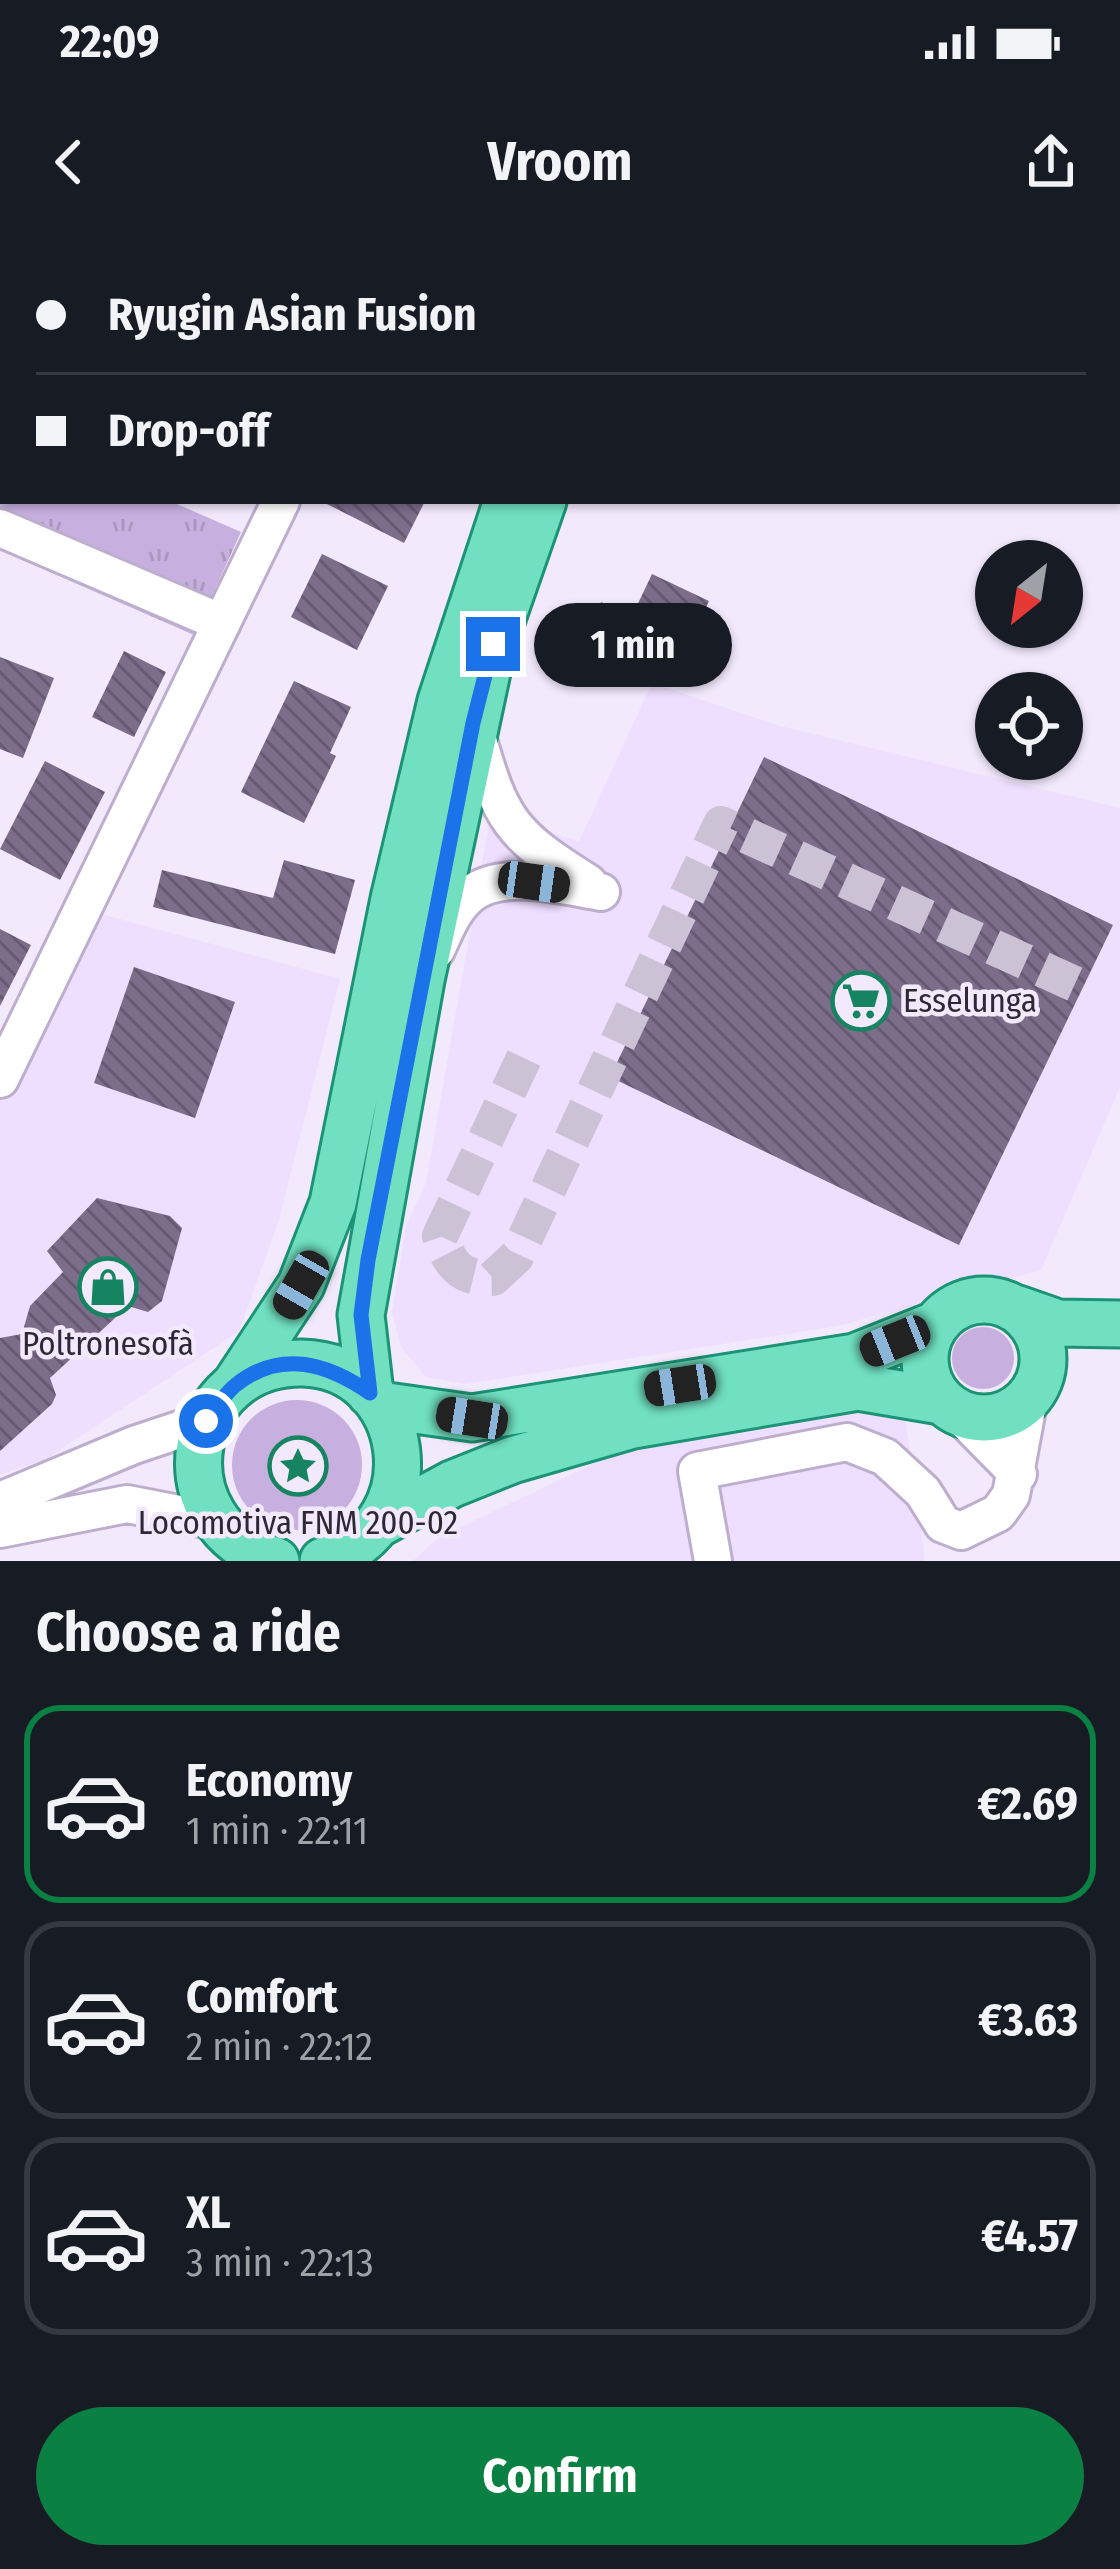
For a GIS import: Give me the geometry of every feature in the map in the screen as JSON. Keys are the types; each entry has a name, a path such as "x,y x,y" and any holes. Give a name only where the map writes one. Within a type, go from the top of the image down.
{"main road":[{"path":"276,1561 222,1538 200,1489 197,1455 206,1421 301,1285 334,1203 394,899 441,701 506,504"},
{"path":"322,1561 363,1541 380,1523 394,1495 399,1464 394,1433 375,1399 361,1315 363,1297 473,723 493,644 542,504"},
{"path":"235,1384 268,1367 304,1363 340,1372 375,1399 472,1418 855,1357 935,1325 960,1304 980,1299 1000,1300 1058,1323 1120,1324"},
{"path":"1018,1309 1033,1323 1042,1342 1044,1361 1035,1389"},
{"path":"935,1325 924,1367 949,1406"},
{"path":"380,1523 452,1484 512,1460 633,1426 858,1388 949,1406 975,1418 994,1418 1014,1411 1035,1389 1120,1336"}],"street":[{"path":"0,1079 280,504"},
{"path":"0,528 222,623"},
{"path":"421,980 454,913 472,894 491,884 534,882 602,892 540,853 513,827 496,800 473,723"},
{"path":"713,1561 697,1471 847,1442 885,1457 923,1492 943,1524 962,1532 998,1513 1018,1474 1035,1389"},
{"path":"949,1406 1018,1474"},
{"path":"0,1501 134,1445 206,1421"},
{"path":"0,1529 127,1504 222,1538"}],"shaded area":[{"path":"652,683 780,726 975,773 975,780 1004,780 1120,808 1120,1087 1041,1270 838,1326 465,1384 426,1377 401,1347 392,1312 406,1226 426,1183 491,812 579,842"},
{"path":"72,906 340,979 278,1223 239,1331 46,1459 0,1475 0,1052"},
{"path":"904,1409 925,1561 413,1561 438,1538 664,1430"}],"green space":[{"path":"0,504 177,504 241,532 194,635 0,550"},
{"path":"983,1327 1005,1336 1014,1358 1005,1380 983,1389 961,1380 952,1358 961,1336"},
{"path":"297,1400 322,1405 343,1419 357,1440 362,1465 357,1490 343,1511 322,1525 297,1530 272,1525 251,1511 237,1490 232,1465 237,1440 251,1419 272,1405"}],"building":[{"path":"327,504 424,504 404,543"},
{"path":"322,554 388,586 357,650 291,617"},
{"path":"652,574 709,601 675,673 640,657 630,679 577,654 601,602 632,616"},
{"path":"124,651 166,672 134,737 92,717"},
{"path":"0,657 54,678 23,758 0,749"},
{"path":"294,681 351,707 330,753 336,756 304,823 241,792"},
{"name":"Esselunga","path":"764,757 1113,925 959,1245 610,1077"},
{"path":"45,761 105,792 60,880 0,849"},
{"path":"284,860 355,880 335,954 153,907 162,870 273,898"},
{"path":"0,929 31,945 0,1006"},
{"path":"134,967 235,1002 195,1118 94,1083"},
{"name":"Poltronesofà","path":"97,1198 170,1216 182,1228 162,1301 148,1312 128,1306 50,1378 56,1395 52,1404 0,1451 0,1338 22,1334 30,1306 63,1272 47,1251"}],"tunnel":[{"path":"524,1058 440,1236 452,1262 472,1276 493,1278 516,1257 721,824 1088,990"}],"place":[{"name":"Esselunga","path":"861,1001"},
{"name":"Poltronesofà","path":"108,1287"},
{"name":"Locomotiva FNM 200-02","path":"298,1466"}],"route":[{"path":"206,1421 235,1384 268,1367 304,1363 340,1372 370,1393 361,1315 368,1260 473,723 493,644"}]}
